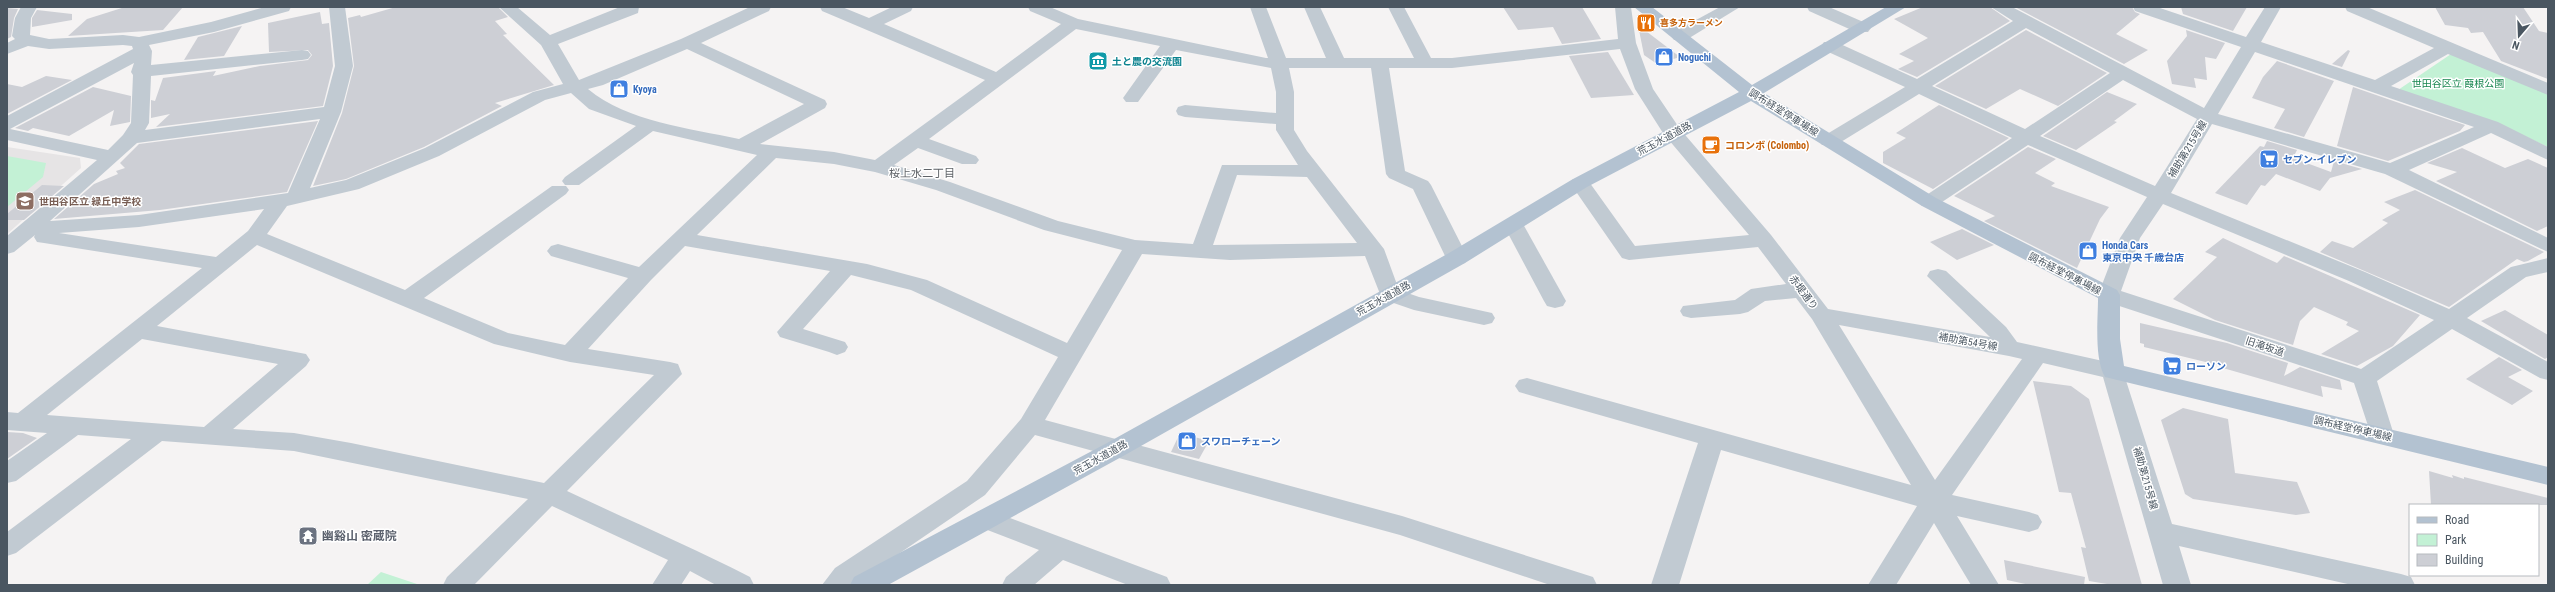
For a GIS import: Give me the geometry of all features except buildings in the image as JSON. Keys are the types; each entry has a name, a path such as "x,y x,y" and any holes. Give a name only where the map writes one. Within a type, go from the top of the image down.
{"main road":[{"name":"調布経堂停車場線","path":"1642,7 1751,93 1929,202 2109,296 2109,339 2113,371 2548,476"},
{"name":"荒玉水道道路","path":"864,585 1116,449 1390,294 1457,258 1580,183 1751,93 1898,7"}],"street":[{"path":"26,41 21,36 23,18 29,7"},
{"path":"7,124 141,46 283,7"},
{"path":"16,421 136,330 255,236 288,199 332,112 344,66 337,7"},
{"path":"507,7 548,42 573,86 596,105 650,125 771,152 834,158 879,167 944,186 990,206 1051,226 1135,247 1230,252 1373,249"},
{"path":"548,42 632,9 628,7"},
{"path":"26,229 139,221 288,199 352,185 395,169 473,133 539,96 597,81 687,44 763,7"},
{"path":"828,7 998,79"},
{"path":"869,25 905,7"},
{"path":"1036,7 1073,23 1266,63 1452,63 1628,43"},
{"path":"1258,7 1279,63 1286,92 1285,130 1313,171 1373,249 1390,294 1414,303 1484,318"},
{"path":"1312,7 1338,64"},
{"path":"1396,7 1426,64"},
{"name":"赤堤通り","path":"1622,7 1628,43 1644,89 1673,134 1764,240 1821,315 1985,585"},
{"path":"1680,36 1732,7"},
{"path":"1815,7 1862,28"},
{"path":"1998,7 2029,18 2123,72 2207,117 2392,170 2427,185 2548,246"},
{"path":"2142,7 2490,126 2548,154"},
{"name":"補助第215号線","path":"2109,296 2130,238 2157,195 2175,171 2273,7"},
{"path":"2353,7 2548,90"},
{"path":"1830,141 2029,18"},
{"path":"879,167 1073,23"},
{"path":"7,49 26,41 49,44 123,40 141,46"},
{"path":"687,44 818,104 743,145"},
{"path":"1132,98 1171,44"},
{"path":"7,247 26,229 112,157 130,138 140,123 141,46"},
{"path":"1830,46 2157,195 2451,317 2502,344 2548,372"},
{"path":"2376,88 2448,47"},
{"path":"140,72 302,55"},
{"path":"1378,64 1396,174 1421,184 1457,258"},
{"path":"1929,202 2123,72"},
{"path":"1185,111 1285,119"},
{"path":"130,138 332,112"},
{"path":"407,300 650,125"},
{"path":"2392,170 2490,126"},
{"path":"7,134 112,157"},
{"path":"915,140 969,160"},
{"path":"570,354 643,275 771,152"},
{"path":"1202,251 1229,169 1313,171"},
{"path":"1580,183 1629,253 1764,240"},
{"path":"1513,224 1555,301"},
{"path":"26,229 37,236 220,264"},
{"path":"255,236 502,339 570,354 670,370 670,374 457,585"},
{"path":"681,238 846,267 919,285 1073,355"},
{"path":"836,585 845,576 976,488 1030,425 1073,355 1135,247"},
{"path":"558,251 643,275"},
{"path":"2382,435 2364,378 2451,317 2519,272 2548,265"},
{"path":"838,347 788,332 846,267"},
{"path":"1938,276 1998,332 2009,348"},
{"path":"1691,311 1740,306 1759,294 1803,290"},
{"name":"旧滝坂道","path":"2109,296 2364,378"},
{"name":"補助第54号線","path":"1821,315 2009,348 2113,371"},
{"path":"136,330 298,360 208,437"},
{"path":"1882,585 1934,501 2037,354"},
{"name":"補助第215号線","path":"2113,371 2177,585"},
{"path":"1527,386 1934,501 2029,522"},
{"path":"16,421 208,437 294,442 344,450 550,494 630,533 685,556 740,585"},
{"path":"1030,425 1402,526 1583,585"},
{"path":"7,474 73,426"},
{"path":"7,546 156,433"},
{"path":"1665,585 1712,439"},
{"path":"986,519 1058,549 1157,585"},
{"path":"2161,532 2351,579 2401,585"},
{"path":"1016,585 1058,549"},
{"path":"666,585 685,556"}],"shaded area":[{"name":"世田谷区立 緑丘中学校","path":"7,147 80,158 81,168 7,234"}],"green space":[{"name":"世田谷区立 葭根公園","path":"2454,52 2548,93 2548,147 2499,124 2398,90"},
{"path":"7,156 46,163 43,177 7,207"},
{"path":"381,572 420,585 367,585"}],"place":[{"name":"喜多方ラーメン","path":"1646,23"},
{"name":"Noguchi","path":"1664,57"},
{"name":"土と農の交流園","path":"1098,61"},
{"name":"Kyoya","path":"619,89"},
{"name":"コロンボ (Colombo)","path":"1711,145"},
{"name":"セブン-イレブン","path":"2269,159"},
{"name":"世田谷区立 緑丘中学校","path":"25,201"},
{"name":"Honda Cars 東京中央 千歳台店","path":"2088,251"},
{"name":"ローソン","path":"2172,366"},
{"name":"スワローチェーン","path":"1187,441"},
{"name":"幽谿山 密蔵院","path":"308,536"}],"district":[{"name":"桜上水二丁目","path":"922,173"}]}
